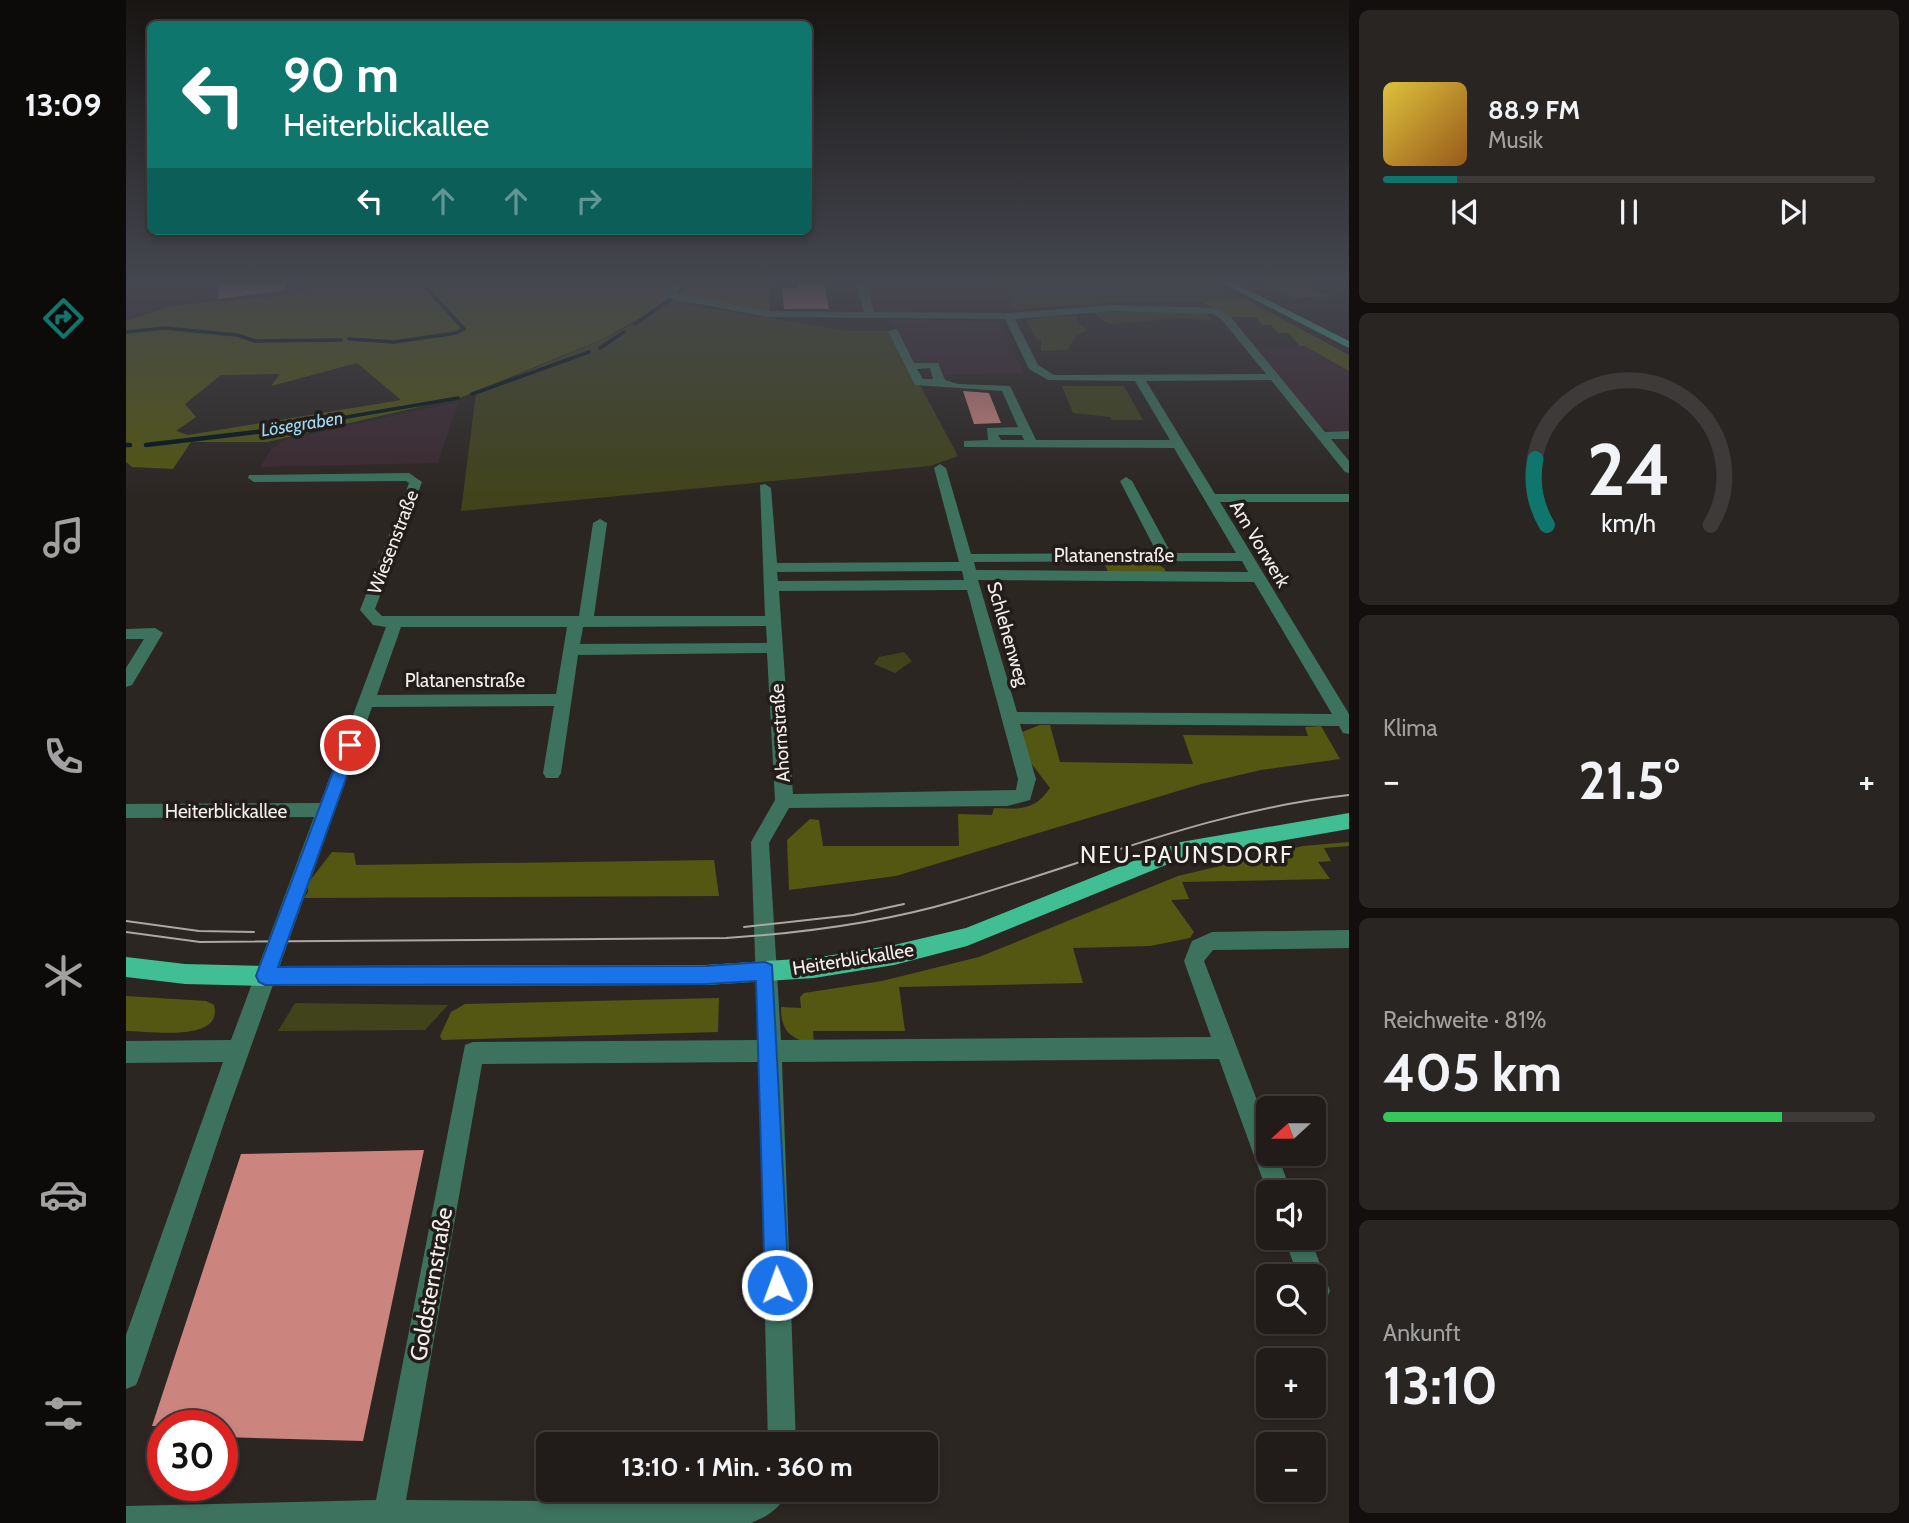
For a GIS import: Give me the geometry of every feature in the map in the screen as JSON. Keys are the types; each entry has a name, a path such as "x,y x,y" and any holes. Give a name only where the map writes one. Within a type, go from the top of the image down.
{"main road":[{"name":"Heiterblickallee","path":"126,967 185,974 265,976 706,975 814,968 894,955 968,937 1181,850 1349,821"}],"street":[{"path":"904,353 919,383 940,382 957,387 1006,388 1032,444"},
{"path":"1026,353 1033,367 1042,374 1062,379 1274,377"},
{"path":"1255,353 1349,469"},
{"path":"910,366 933,365 940,382"},
{"name":"Am Vorwerk","path":"1139,379 1347,724"},
{"path":"996,444 991,431 1025,431"},
{"path":"1321,436 1349,435"},
{"path":"968,444 1178,444"},
{"name":"Schlehenweg","path":"784,801 1007,799 1024,795 1027,779 940,468"},
{"name":"Wiesenstraße","path":"254,478 415,478 416,482 367,610 378,621 395,622 265,976"},
{"name":"Platanenstraße","path":"1126,481 1166,557"},
{"name":"Ahornstraße","path":"765,488 784,801 760,842 770,1052 782,1432"},
{"path":"1210,498 1349,498"},
{"path":"552,773 571,650 581,621 600,523"},
{"name":"Platanenstraße","path":"771,586 1166,557 1246,557"},
{"name":"Platanenstraße","path":"769,568 1257,577"},
{"path":"395,622 773,621"},
{"path":"126,634 155,633 126,681"},
{"path":"571,650 774,648"},
{"name":"Platanenstraße","path":"366,701 563,700"},
{"path":"1010,718 1347,724"},
{"name":"Heiterblickallee","path":"126,811 326,810"},
{"path":"1274,1180 1195,961 1202,944 1212,941 1349,939"},
{"path":"126,1375 265,976"},
{"path":"770,1052 1225,1048"},
{"path":"126,1052 238,1051"},
{"name":"Goldsternstraße","path":"388,1515 473,1053 770,1052"},
{"path":"126,1521 388,1515 728,1520 763,1502"}],"shaded area":[{"path":"126,353 568,353 462,397 267,442 191,442 173,469 132,467 126,462","holes":["357,363 401,400 188,435 176,431 196,417 185,404 221,375 280,374 271,386"]},
{"path":"906,353 1014,353 1024,373 937,375 933,365 911,363"},
{"path":"1258,353 1317,353 1349,371 1349,431 1330,431 1316,423"},
{"path":"1317,353 1349,355 1349,371"},
{"path":"458,402 438,463 260,467 271,449 287,439"},
{"path":"1103,559 1151,559 1165,569 1165,575 1109,575"},
{"path":"1040,725 1050,725 1060,762 1193,764 1183,735 1308,736 1305,727 1321,726 1340,759 1261,770 1201,784 896,876 789,890 787,840 810,819 819,820 823,846 959,846 958,814 992,815 994,808 1032,805 1050,788 1028,759 1022,732"},
{"path":"1349,842 1349,846 1324,848 1331,861 1318,862 1330,879 1182,882 1189,899 1171,900 1194,932 1190,938 1150,946 1073,948 1083,983 899,987 905,1031 813,1031 814,1044 793,1037 783,1023 781,1007 801,1008 800,997 804,993 882,981 979,957 1178,876 1303,846"},
{"path":"332,852 354,853 356,865 714,860 719,896 304,898 308,892 308,883"},
{"path":"126,996 206,1001 214,1005 214,1017 208,1025 197,1030 167,1033 126,1031"},
{"path":"719,998 718,1032 442,1040 440,1036 451,1012 465,1004"}],"green space":[{"path":"570,353 903,353 958,456 930,466 461,511 476,393"},
{"path":"1062,386 1124,386 1143,420 1112,420 1110,417 1073,413"},
{"path":"904,652 912,661 895,673 874,664 879,657"},
{"path":"295,1003 448,1005 425,1030 278,1031"}],"building":[{"path":"963,391 989,393 1001,423 974,424"},
{"path":"424,1150 363,1441 238,1437 238,1410 157,1410 241,1154"}],"waterway":[{"name":"Lösegraben","path":"472,394 586,353"},
{"name":"Lösegraben","path":"264,431 458,398"},
{"name":"Lösegraben","path":"264,431 274,430"},
{"name":"Lösegraben","path":"146,445 264,431"},
{"name":"Lösegraben","path":"259,432 264,431"}],"tram line":[{"path":"126,932 200,942 726,938 784,933 842,926 928,909 1199,825 1298,802 1349,795"},
{"path":"744,927 853,915 904,904"},
{"path":"126,921 199,931 254,932"}],"district":[{"name":"NEU-PAUNSDORF","path":"1187,855"}],"route":[{"path":"350,745 265,976 706,975 765,971 771,1072 777,1285"}]}
